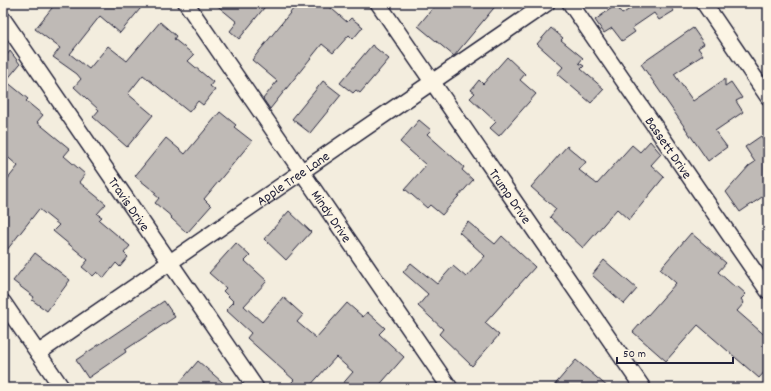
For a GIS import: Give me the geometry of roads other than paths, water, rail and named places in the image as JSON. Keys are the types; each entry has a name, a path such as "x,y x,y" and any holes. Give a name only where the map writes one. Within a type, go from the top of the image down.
{"street":[{"name":"Mindy Drive","path":"186,3 450,388"},
{"name":"Trump Drive","path":"378,3 643,388"},
{"name":"Apple Tree Lane","path":"38,353 548,3"},
{"name":"Bassett Drive","path":"570,3 768,291"},
{"path":"704,3 768,97"},
{"name":"Travis Drive","path":"3,19 256,388"},
{"path":"3,302 62,388"}]}
